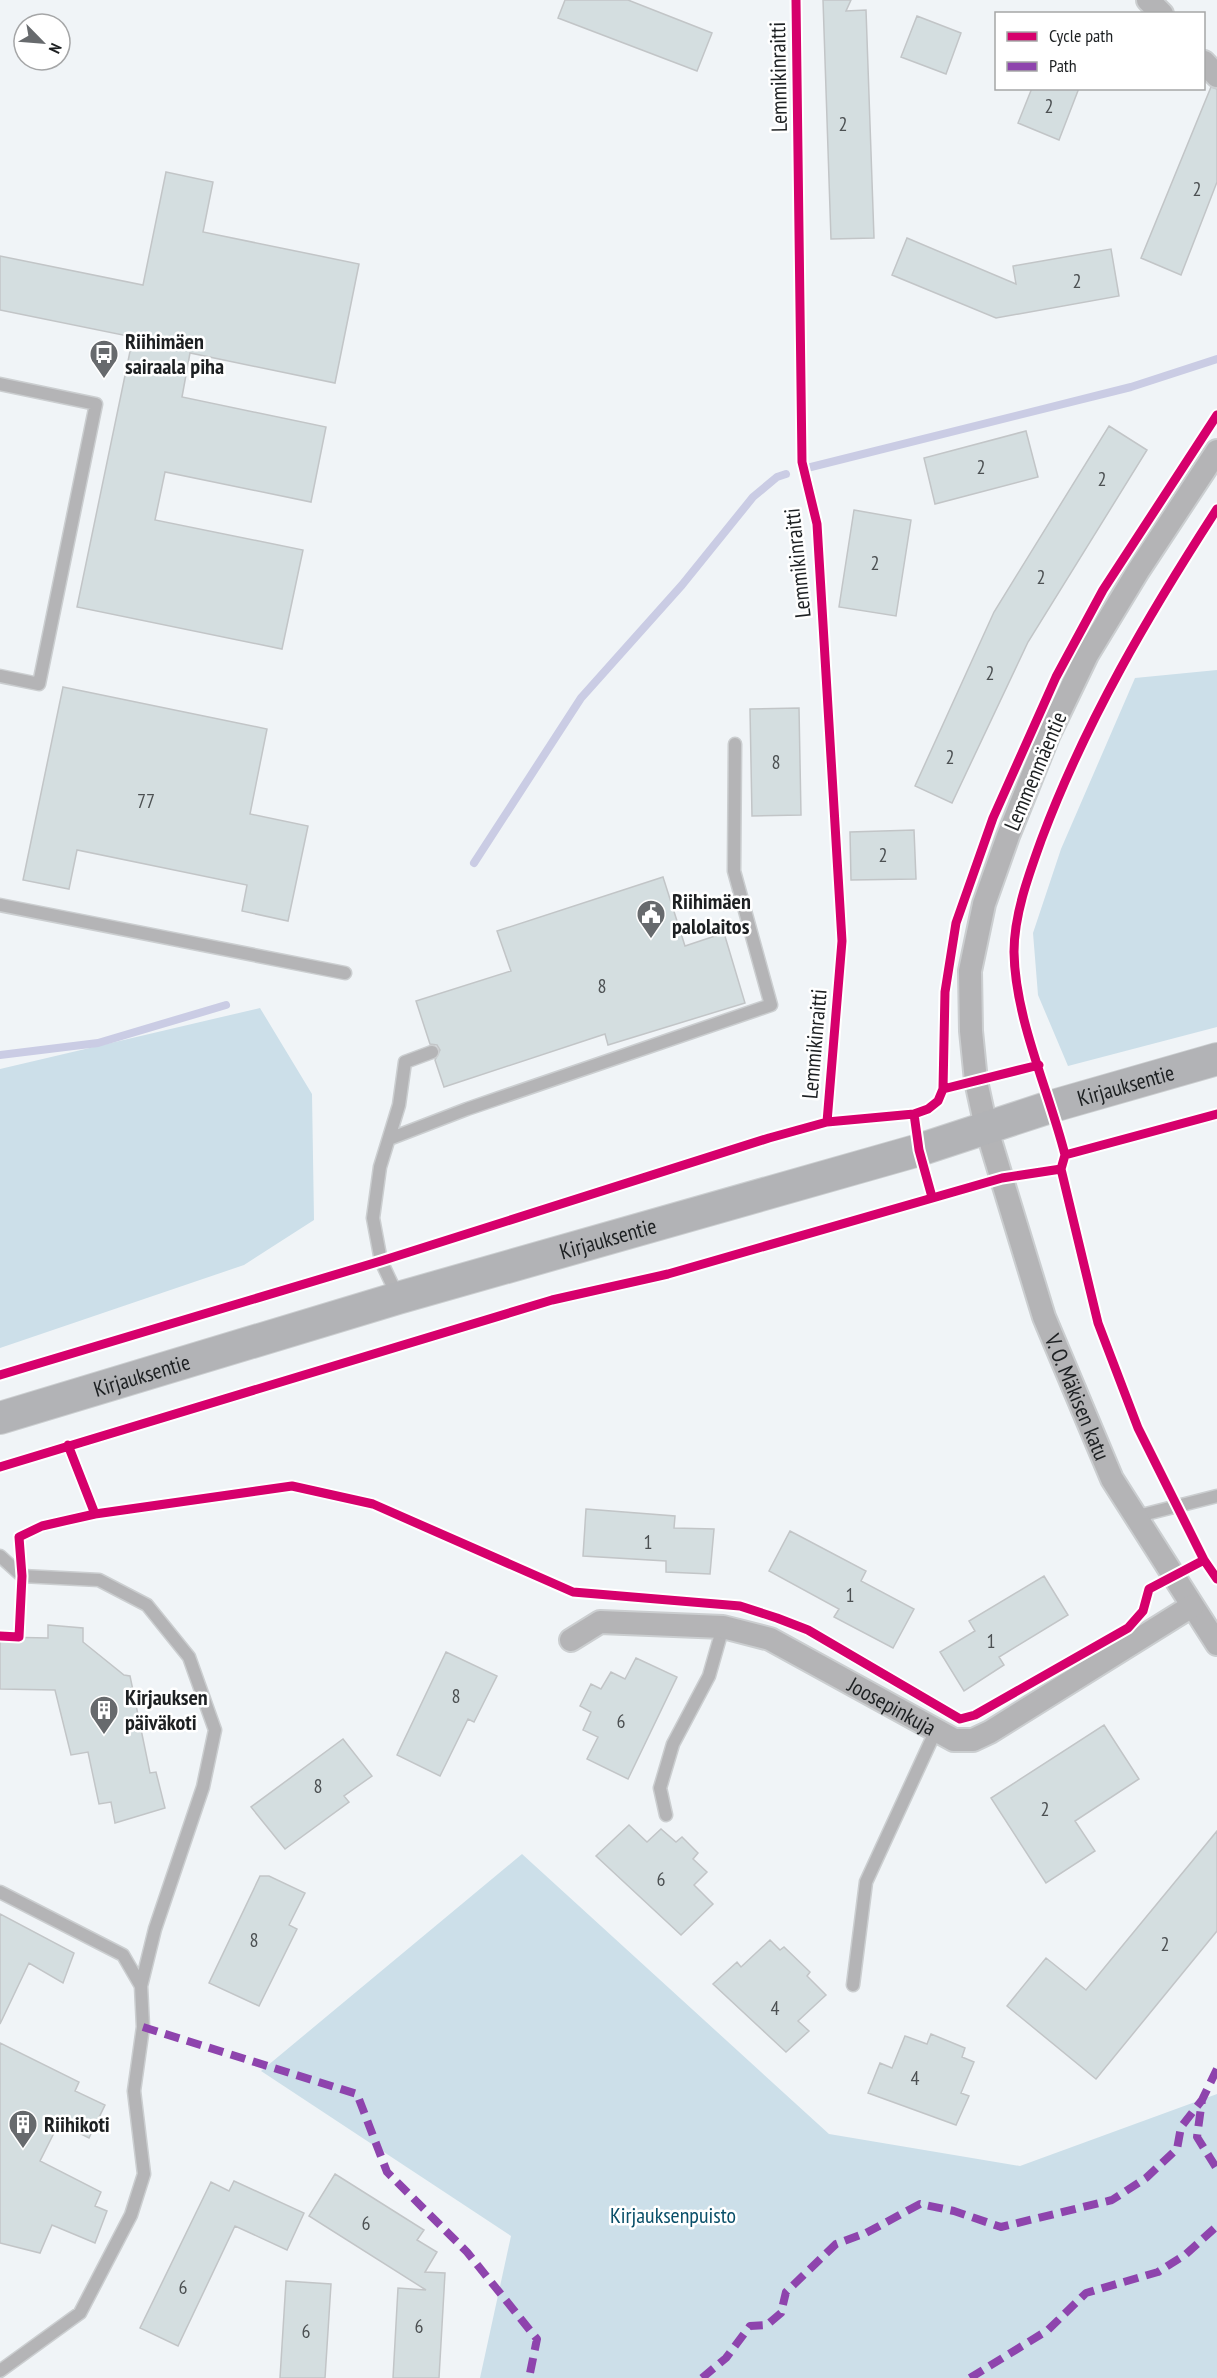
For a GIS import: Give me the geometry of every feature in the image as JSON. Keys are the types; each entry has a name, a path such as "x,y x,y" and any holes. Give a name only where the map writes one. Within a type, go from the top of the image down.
{"street":[{"path":"1148,0 1160,12"},
{"path":"1205,64 1217,76"},
{"name":"Lemmenmäentie","path":"986,1127 973,1051 970,971 987,894 1049,734 1088,655 1138,571 1217,451"},
{"name":"Kirjauksentie","path":"0,1418 398,1298 919,1150 986,1127 1217,1059"},
{"name":"V. O. Mäkisen katu","path":"986,1127 1044,1317 1112,1479 1134,1517 1217,1644"},
{"name":"Joosepinkuja","path":"571,1640 600,1622 723,1627 770,1640 954,1740 973,1740 990,1732 1192,1606"}],"lane":[{"path":"0,384 96,404 39,684 0,676"},
{"path":"389,1138 771,1005 734,871 735,744"},
{"path":"0,905 345,972"},
{"path":"398,1298 381,1262 373,1218 380,1167 399,1105 405,1062 432,1052"},
{"path":"1134,1517 1217,1496"},
{"path":"0,1556 22,1576 99,1580 147,1605 189,1657 215,1730 203,1787 155,1929 141,1986 142,2027 134,2091 144,2174 131,2215 80,2313 0,2371"},
{"path":"666,1815 660,1788 673,1744 709,1676 723,1627"},
{"path":"853,1985 866,1882 936,1730"},
{"path":"0,1892 123,1955 141,1986"}],"green space":[{"path":"1217,670 1217,1027 1068,1066 1038,995 1033,933 1061,849 1135,678"},
{"path":"260,1008 312,1094 314,1220 244,1265 0,1348 0,1069"},
{"name":"Kirjauksenpuisto","path":"522,1854 829,2134 1020,2166 1217,2094 1217,2378 480,2378 511,2236 261,2071"}],"building":[{"path":"565,0 628,0 712,33 697,71 558,18"},
{"path":"823,0 851,0 846,11 866,10 874,238 831,239"},
{"path":"917,16 961,33 946,74 901,57"},
{"path":"1211,87 1217,89 1217,182 1181,275 1141,258"},
{"path":"1031,90 1078,90 1059,140 1018,123"},
{"path":"166,172 213,182 203,232 359,264 335,383 190,353 182,397 326,427 311,502 165,472 155,520 303,550 282,649 77,607 133,337 0,310 0,256 143,285"},
{"path":"907,238 1016,284 1013,266 1111,249 1119,296 996,318 892,275"},
{"path":"1109,426 1147,450 1028,642 952,803 915,786 994,612"},
{"path":"1026,431 1038,477 935,504 924,458"},
{"path":"854,510 911,520 896,616 839,607"},
{"path":"63,687 267,729 250,814 308,826 288,921 242,911 247,885 77,850 69,889 23,880"},
{"path":"799,708 801,815 752,816 750,709"},
{"path":"914,830 916,879 851,880 850,832"},
{"path":"663,877 685,946 724,933 745,1003 608,1045 605,1034 444,1087 435,1060 440,1050 437,1045 430,1044 416,1001 511,971 497,931"},
{"path":"586,1509 675,1516 674,1528 714,1529 710,1574 666,1572 666,1561 583,1556"},
{"path":"790,1531 866,1571 861,1581 914,1609 893,1648 834,1617 839,1609 769,1571"},
{"path":"1044,1576 1068,1615 999,1657 1004,1665 964,1691 940,1652 975,1631 969,1621"},
{"name":"Kirjauksen päiväkoti","path":"48,1625 83,1628 83,1642 124,1675 130,1676 150,1773 156,1772 165,1808 115,1823 111,1802 99,1804 88,1752 71,1755 55,1690 0,1689 0,1637 48,1638"},
{"path":"446,1652 497,1676 474,1722 468,1719 440,1776 397,1755"},
{"path":"636,1658 677,1677 628,1779 587,1759 598,1737 583,1730 591,1712 580,1706 591,1684 601,1689 611,1672 625,1679"},
{"path":"1104,1725 1139,1779 1075,1821 1095,1851 1046,1883 991,1798"},
{"path":"343,1739 372,1776 344,1796 349,1802 285,1849 251,1807"},
{"path":"629,1825 647,1842 661,1829 676,1842 682,1837 698,1853 693,1859 707,1872 694,1885 713,1904 681,1935 596,1856"},
{"path":"1217,1831 1217,1931 1096,2079 1007,2006 1046,1958 1086,1990"},
{"path":"260,1876 269,1876 305,1893 289,1925 297,1929 259,2006 209,1983"},
{"path":"0,1914 74,1953 63,1983 29,1963 0,2024"},
{"path":"770,1940 780,1950 784,1947 810,1972 807,1976 826,1995 798,2021 809,2031 786,2052 713,1984 737,1962 741,1967"},
{"path":"931,2034 965,2048 962,2057 974,2062 961,2093 969,2096 956,2125 868,2093 880,2063 892,2068 905,2036 927,2044"},
{"name":"Riihikoti","path":"0,2043 79,2082 75,2091 105,2105 89,2138 59,2123 40,2161 101,2192 95,2206 107,2211 95,2243 52,2225 40,2253 0,2243"},
{"path":"335,2174 424,2230 417,2240 437,2252 425,2272 445,2273 439,2378 393,2378 398,2288 426,2290 309,2216"},
{"path":"234,2181 304,2213 287,2250 235,2226 178,2346 140,2328 211,2182 229,2191"},
{"path":"286,2281 331,2284 325,2378 280,2378"}],"waterway":[{"path":"807,468 1131,387 1217,359"},
{"path":"474,863 581,698 682,585 753,497 777,477 786,474"},
{"path":"0,1055 98,1043 226,1005"}],"marked path":[{"path":"143,2027 357,2094 387,2172 467,2252 537,2339 529,2378"},
{"path":"1217,2069 1202,2100 1197,2137 1217,2169"},
{"path":"702,2378 726,2358 750,2326 767,2325 781,2313 786,2292 836,2244 866,2233 920,2204 954,2211 1001,2227 1112,2200 1146,2178 1177,2149 1181,2127 1202,2100"},
{"path":"970,2378 1048,2330 1086,2293 1158,2272 1185,2255 1217,2226"}],"cycle path":[{"name":"Lemmikinraitti","path":"796,0 802,462 817,524 842,941 827,1122"},
{"path":"0,1375 381,1261 769,1138 827,1122 914,1114 928,1109 938,1101 943,1089 945,992 956,923 993,818 1056,677 1103,590 1217,415"},
{"path":"1217,509 1143,628 1078,752 1027,880 1019,909 1014,952 1020,1003 1065,1155 1061,1169 1098,1323 1138,1428 1204,1560 1217,1579"},
{"path":"943,1089 1039,1065"},
{"path":"914,1114 919,1150 932,1197"},
{"path":"1065,1155 1217,1114"},
{"path":"0,1467 552,1300 668,1274 1002,1178 1061,1169"},
{"path":"68,1445 95,1514 292,1486 373,1504 573,1592 740,1606 777,1618 808,1630 960,1719 975,1715 1128,1628 1143,1611 1149,1589 1204,1560"},
{"path":"0,1636 19,1637 22,1576 19,1537 42,1526 95,1514"}],"place":[{"name":"Riihimäen sairaala piha","path":"104,380"},
{"name":"Riihimäen palolaitos","path":"651,940"},
{"name":"Kirjauksen päiväkoti","path":"104,1736"},
{"name":"Riihikoti","path":"23,2150"}]}
